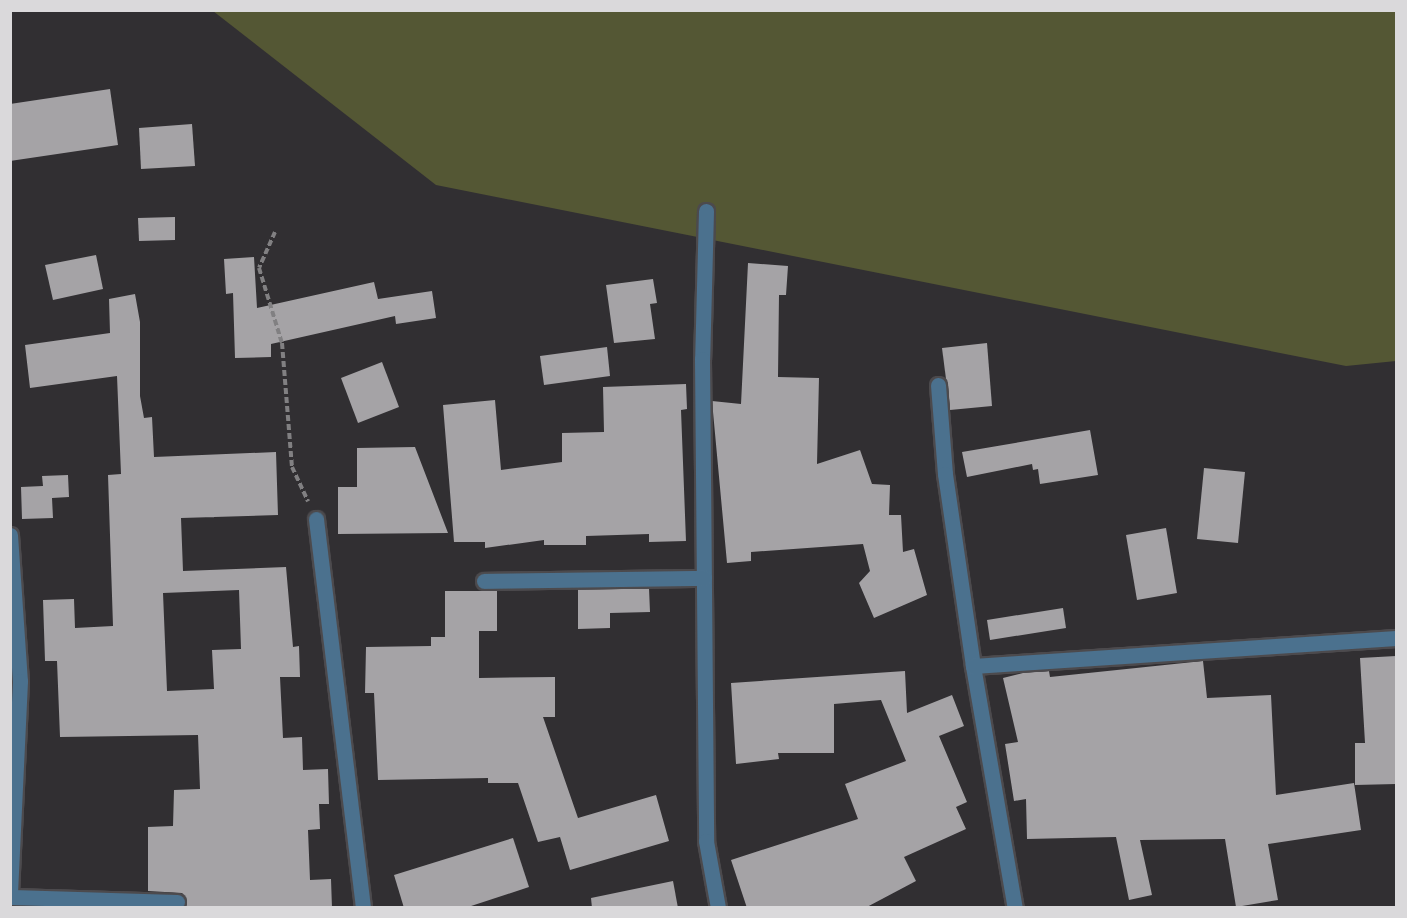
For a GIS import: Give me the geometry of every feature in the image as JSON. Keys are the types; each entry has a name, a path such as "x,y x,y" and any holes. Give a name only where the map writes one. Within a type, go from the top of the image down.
{"street":[{"path":"706,211 702,360 706,841 718,908"},
{"path":"938,385 945,474 973,666 1015,908"},
{"path":"316,519 363,908"},
{"path":"10,535 13,613 20,681 11,897 177,902"},
{"path":"484,581 704,578"},
{"path":"973,666 1396,638"}],"path":[{"path":"275,232 259,268 282,343 292,467 316,519"}],"green space":[{"path":"213,11 1396,11 1396,361 1346,366 436,185"}],"building":[{"path":"110,89 118,145 10,161 10,104"},
{"path":"192,124 195,166 141,169 139,128"},
{"path":"175,217 175,240 139,241 138,218"},
{"path":"96,255 103,289 53,300 45,265"},
{"path":"254,257 257,308 374,282 378,299 432,291 436,318 396,324 395,316 271,344 271,357 235,358 233,293 226,294 224,259"},
{"path":"748,263 788,266 786,295 779,295 778,377 819,378 817,464 860,450 872,484 890,485 889,515 901,515 903,552 914,549 927,595 874,618 859,583 870,571 863,544 751,552 751,561 727,563 712,401 741,404"},
{"path":"653,279 657,303 650,304 655,339 614,343 606,285"},
{"path":"135,294 140,322 140,396 144,418 152,417 154,457 276,452 278,515 181,518 183,571 286,567 293,647 299,646 300,677 280,677 283,738 302,737 303,770 328,769 329,804 319,804 320,829 308,830 310,880 331,879 332,908 185,908 186,898 182,893 148,891 148,827 173,826 174,790 200,789 198,735 60,737 57,661 45,661 43,600 74,599 75,628 113,626 108,475 121,474 117,376 30,388 25,345 110,333 109,299","holes":["239,590 241,649 212,650 214,689 167,691 163,593"]},
{"path":"987,343 992,406 950,410 942,348"},
{"path":"607,347 610,376 544,385 540,356"},
{"path":"382,362 399,407 358,423 341,378"},
{"path":"686,384 687,409 681,410 686,541 649,542 649,534 586,536 586,545 544,545 544,540 485,548 485,542 454,542 443,405 495,400 501,470 562,462 562,433 604,432 603,387"},
{"path":"1090,430 1098,475 1040,484 1038,469 1033,470 1032,464 967,477 962,452"},
{"path":"415,447 448,533 338,534 338,487 357,487 357,448"},
{"path":"1204,468 1245,472 1238,543 1197,539"},
{"path":"68,475 69,497 52,498 53,518 22,519 21,487 43,486 42,476"},
{"path":"1166,528 1177,593 1137,600 1126,535"},
{"path":"649,588 650,612 610,613 610,628 578,629 578,589"},
{"path":"445,591 497,591 497,631 479,631 479,678 555,677 555,717 543,717 578,818 656,795 669,841 570,870 560,837 538,842 518,783 488,783 488,778 378,780 374,693 365,693 366,647 431,646 431,637 445,637"},
{"path":"1063,608 1066,628 990,640 987,620"},
{"path":"1396,656 1396,784 1355,785 1355,743 1365,743 1360,658"},
{"path":"1203,661 1207,698 1271,695 1276,795 1354,783 1361,830 1268,844 1278,900 1236,907 1225,839 1140,840 1152,895 1129,900 1116,837 1027,839 1026,799 1014,801 1005,744 1018,742 1003,678 1027,672 1049,671 1050,677"},
{"path":"905,671 907,713 952,695 964,726 939,736 967,802 956,807 966,829 904,857 916,881 865,908 747,908 731,860 858,819 845,784 906,761 881,700 834,704 834,753 778,753 779,759 736,764 731,683"},
{"path":"513,838 529,887 465,908 404,908 394,875"},
{"path":"673,881 678,908 592,908 591,898"}]}
